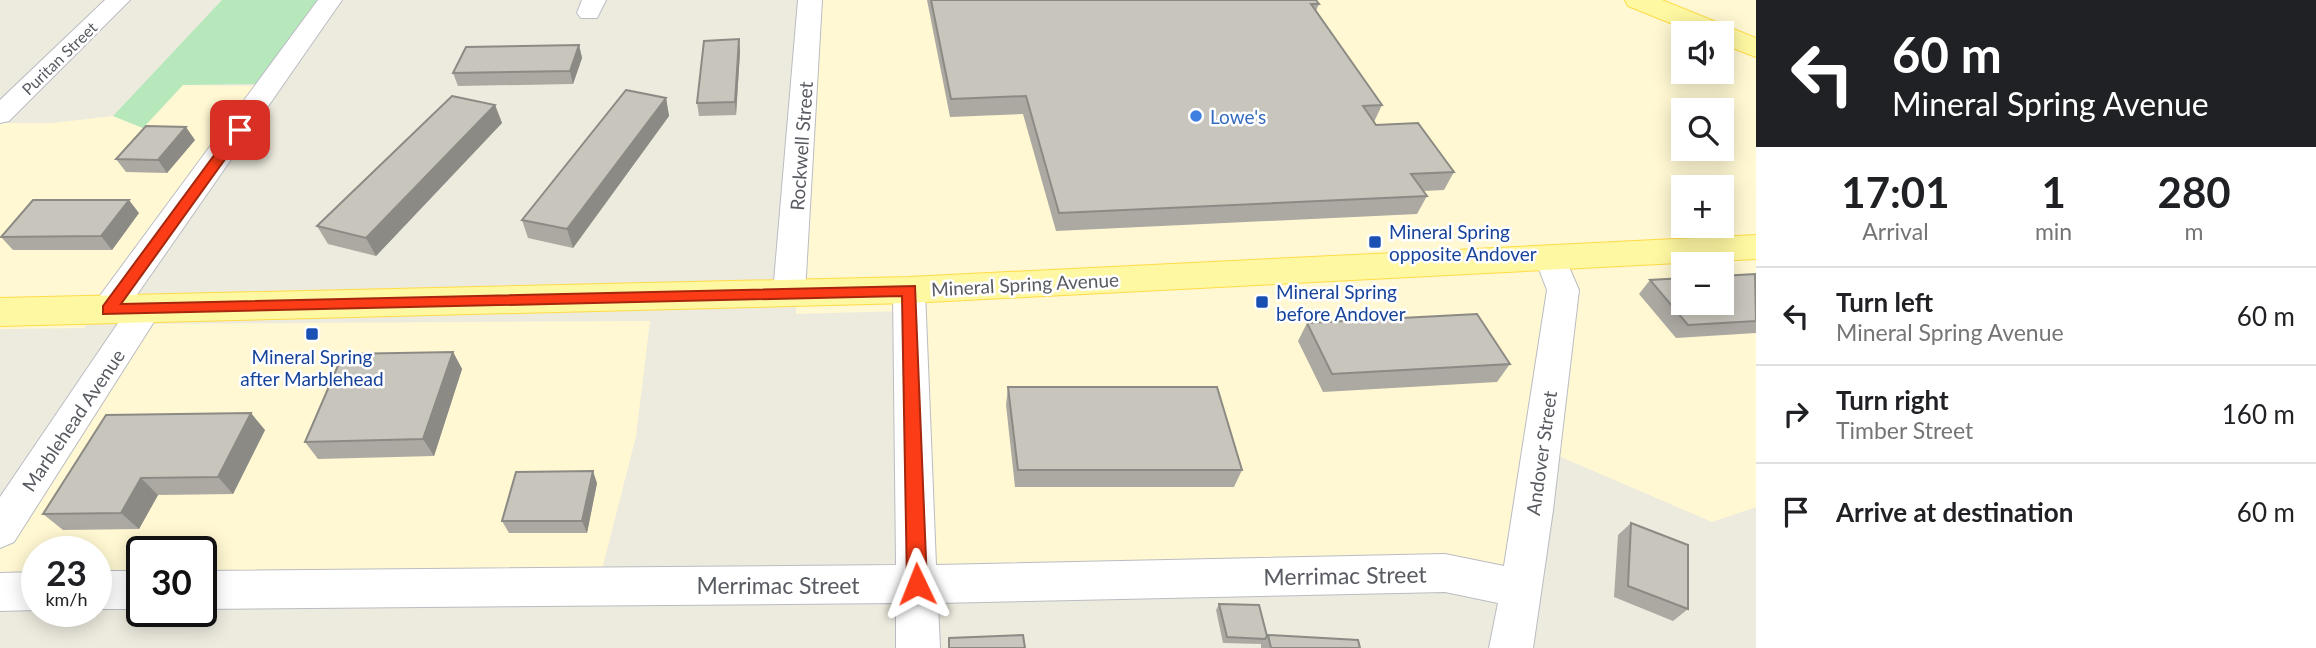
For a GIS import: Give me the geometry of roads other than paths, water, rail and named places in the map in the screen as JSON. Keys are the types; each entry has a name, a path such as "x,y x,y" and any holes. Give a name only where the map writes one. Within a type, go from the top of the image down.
{"main road":[{"path":"1639,0 1690,21"},
{"path":"1734,39 1756,48"},
{"name":"Mineral Spring Avenue","path":"0,312 909,290 1756,247"}],"street":[{"name":"Puritan Street","path":"0,116 118,0"},
{"path":"108,310 197,190 330,0"},
{"name":"Rockwell Street","path":"789,293 810,0"},
{"name":"Andover Street","path":"1510,648 1563,290 1551,258"},
{"path":"909,290 918,648"},
{"name":"Marblehead Avenue","path":"0,530 145,309"},
{"name":"Merrimac Street","path":"217,590 917,584 1445,573 1520,588"},
{"path":"0,592 21,591"}],"place":[{"name":"Lowe's","path":"1196,116"},
{"name":"Mineral Spring opposite Andover","path":"1375,242"},
{"name":"Mineral Spring before Andover","path":"1262,302"},
{"name":"Mineral Spring after Marblehead","path":"312,334"}]}
